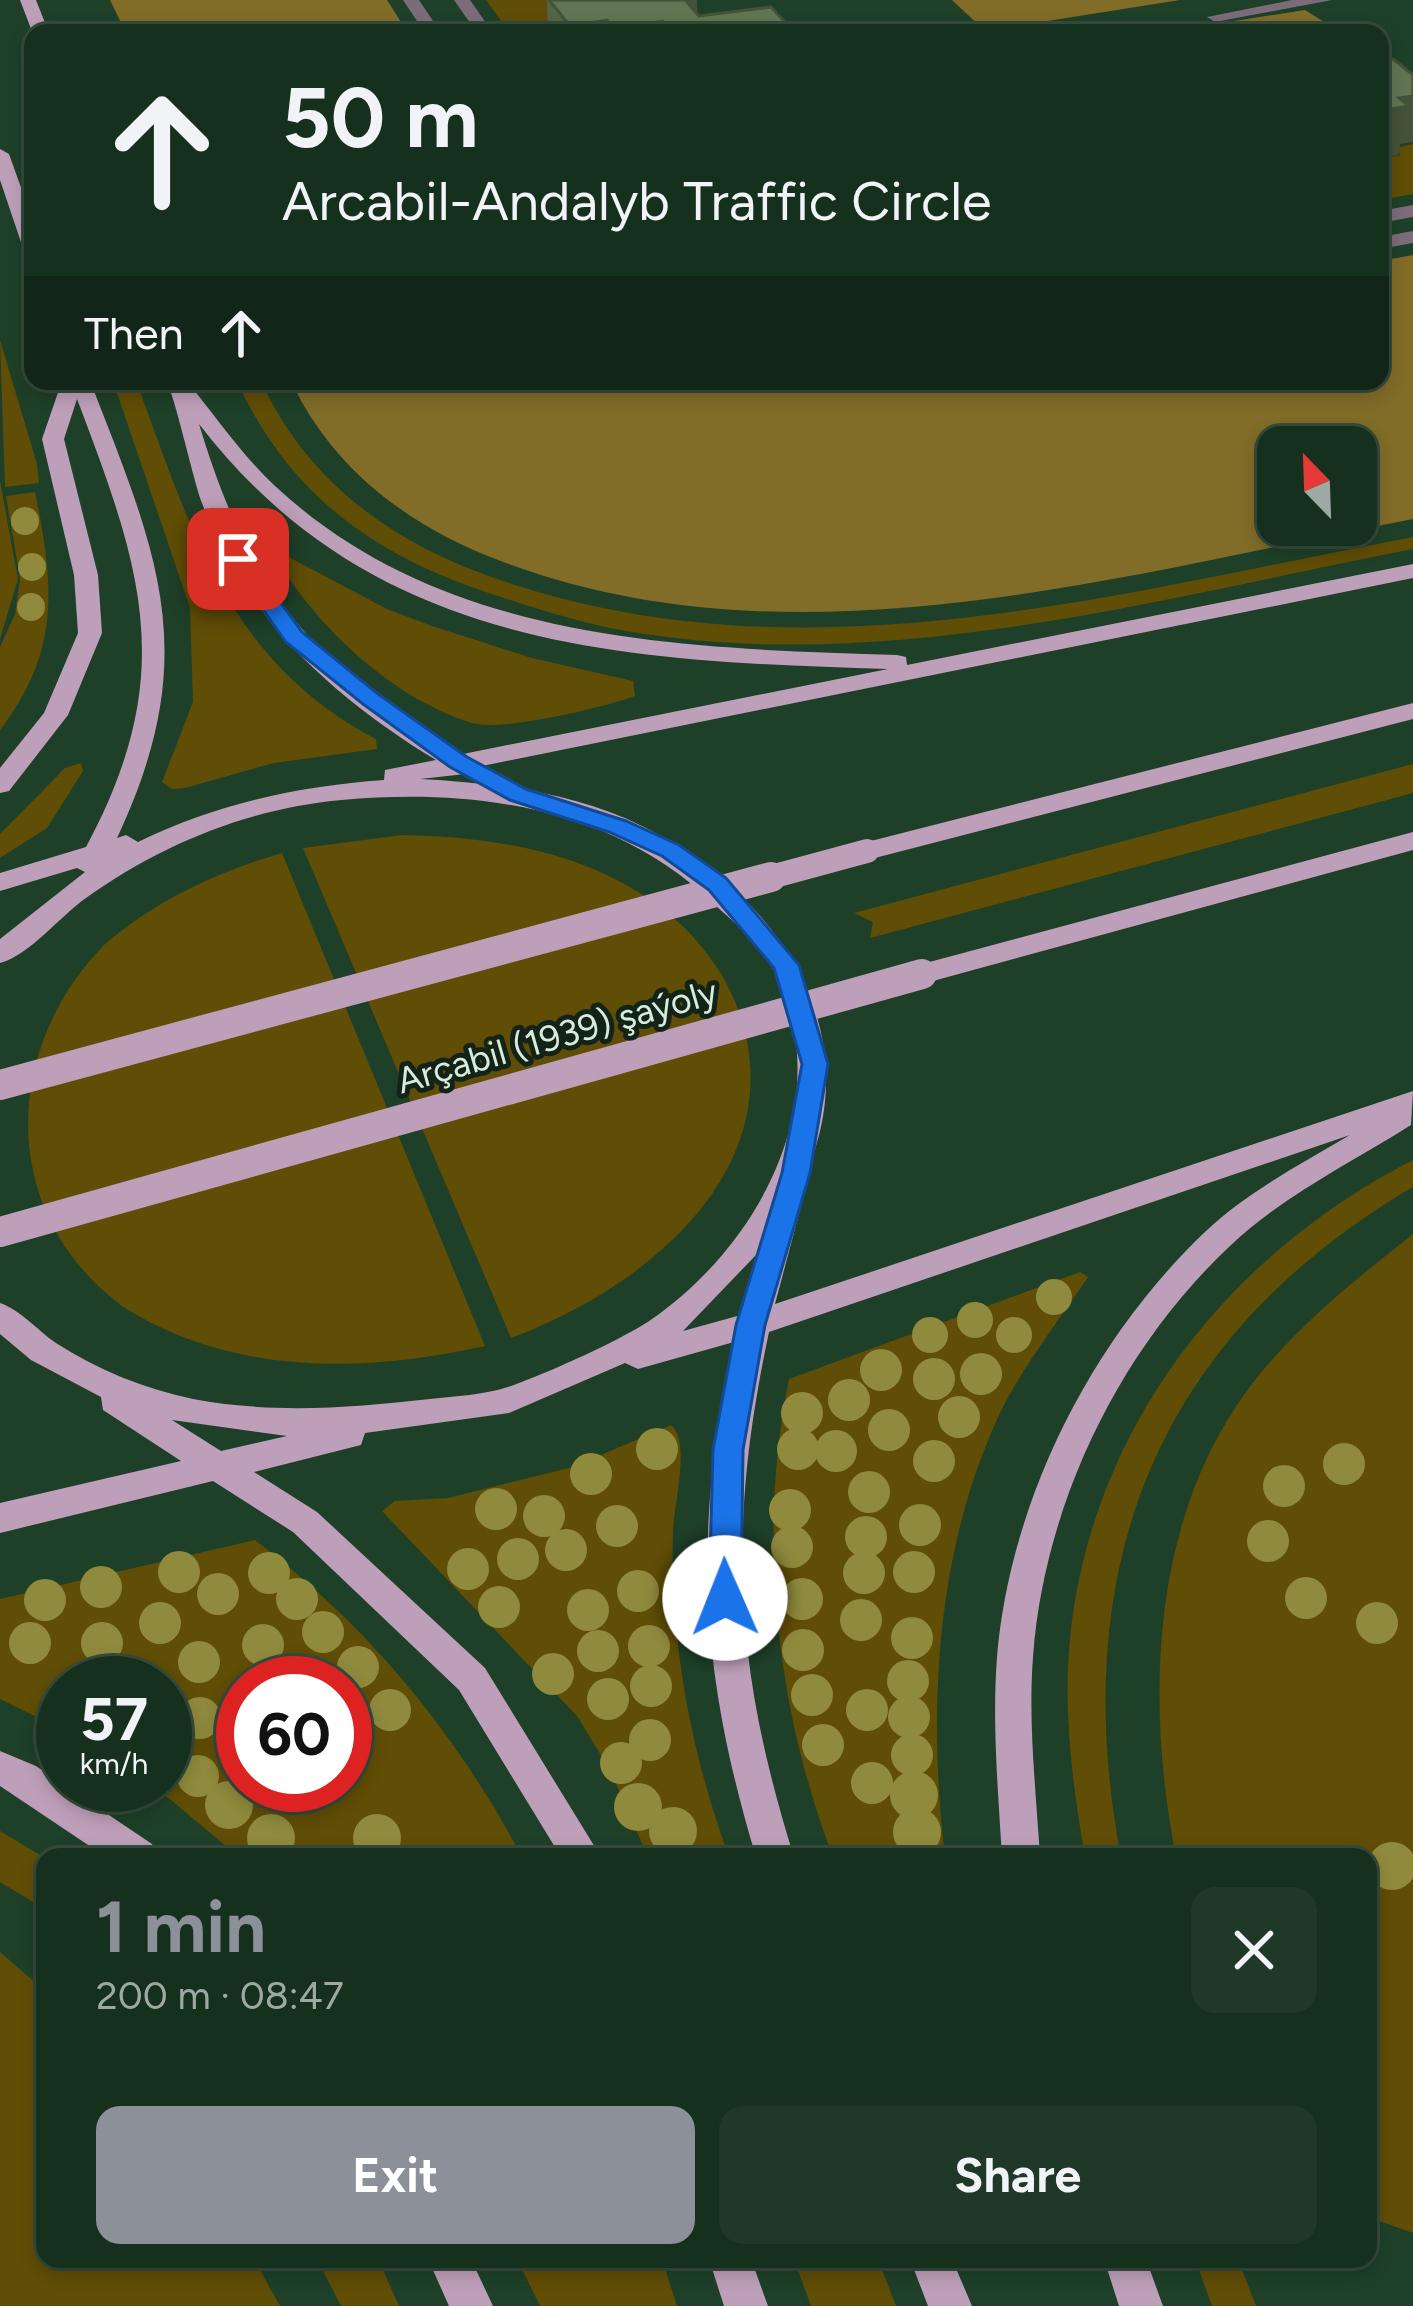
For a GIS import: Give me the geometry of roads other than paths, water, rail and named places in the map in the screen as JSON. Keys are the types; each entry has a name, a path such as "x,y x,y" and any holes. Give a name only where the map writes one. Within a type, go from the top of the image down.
{"main road":[{"path":"0,154 24,222"},
{"path":"0,785 56,715 90,633 86,574 53,439 72,390"},
{"path":"0,954 62,897 97,853 142,738 158,660 158,613 151,571 80,390"},
{"path":"178,390 210,498 262,598 323,662 458,762 518,795 618,826 671,850 718,884 786,965 815,1064 796,1173 750,1325 728,1450 722,1558 729,1676 773,1848"},
{"path":"183,390 269,493 349,552 425,592 485,615 650,652 951,664"},
{"path":"0,882 268,805 458,762 1413,571"},
{"path":"0,1085 867,851 1413,711"},
{"path":"62,897 177,834 268,805 346,791 422,788 518,795"},
{"name":"Arçabil (1939) şaýoly","path":"0,1232 1413,841"},
{"path":"0,1519 209,1466 509,1400 1413,1106"},
{"path":"1021,1848 1015,1743 1018,1631 1055,1486 1086,1421 1140,1329 1220,1236 1413,1106"},
{"path":"25,1341 133,1399 265,1424 370,1420 509,1400 660,1331 744,1256 796,1173"},
{"path":"0,1316 25,1341 209,1466 305,1522 472,1679 576,1848"},
{"path":"0,1768 125,1848"},
{"path":"452,2268 471,2306"},
{"path":"733,2268 746,2306"},
{"path":"935,2268 950,2306"},
{"path":"1128,2268 1141,2306"}],"lane":[{"path":"1215,17 1324,0"}]}
